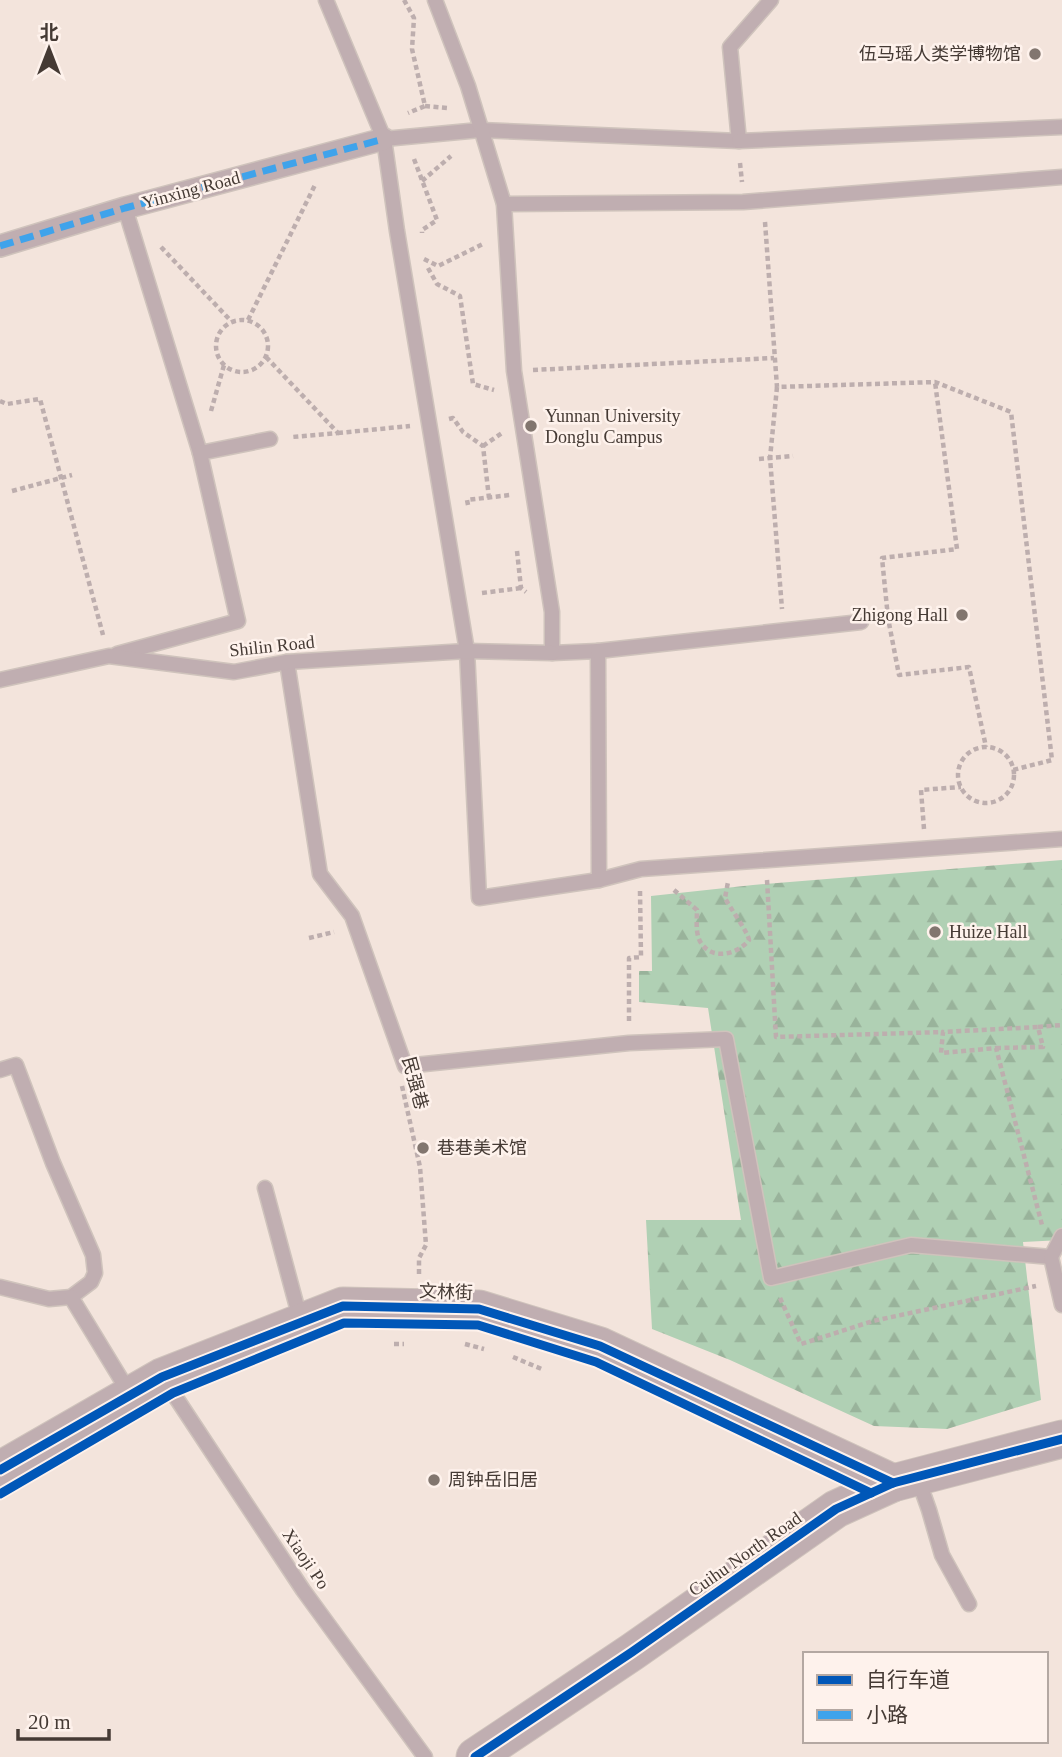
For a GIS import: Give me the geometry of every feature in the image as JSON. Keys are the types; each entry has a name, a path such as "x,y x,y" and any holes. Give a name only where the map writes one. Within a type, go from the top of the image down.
{"street":[{"name":"Yinxing Road","path":"0,246 125,208 394,138"},
{"name":"文林街","path":"0,1494 167,1385 301,1322 343,1306 479,1309 600,1346 894,1484"},
{"name":"文林街","path":"0,1470 131,1395 344,1323 478,1325 596,1362 827,1471 894,1484"},
{"name":"Cuihu North Road","path":"475,1757 632,1652 836,1509 894,1484 1062,1439"},
{"path":"827,1471 835,1489 836,1509"}],"lane":[{"path":"326,0 394,138 397,231 467,651 479,898 729,864 1062,839"},
{"path":"435,0 468,86 504,204 514,370 552,612 552,653"},
{"path":"739,141 730,47 771,0"},
{"path":"394,138 480,130 739,141 1062,127"},
{"path":"504,204 743,202 1062,177"},
{"path":"109,656 238,621 200,453 125,208"},
{"path":"200,453 270,439"},
{"name":"Shilin Road","path":"0,680 109,656 234,672 287,662 467,651 597,651 862,622"},
{"path":"597,651 599,880"},
{"path":"287,662 320,874 352,916 405,1066 629,1043 726,1039 771,1278 911,1245 1051,1256"},
{"path":"0,1070 16,1065 52,1163 93,1255 95,1273 91,1282 71,1297 49,1299 0,1286"},
{"path":"265,1188 301,1322"},
{"path":"1062,1236 1051,1256 1062,1305"},
{"path":"71,1297 131,1395"},
{"name":"Xiaoji Po","path":"167,1385 303,1590 425,1757"},
{"path":"894,1484 929,1510 942,1555 969,1604"}],"path":[{"path":"404,0 414,18 412,49 425,106 400,116 394,138 437,220 422,230 422,244"},
{"path":"739,141 743,202"},
{"path":"248,320 330,153"},
{"path":"764,200 777,387 770,458 784,631"},
{"path":"496,390 473,384 460,296 437,284 422,258 438,266 480,247 505,228"},
{"path":"160,246 231,321"},
{"path":"248,320 255,322 266,334 268,350 266,357 255,369 239,372 224,365 218,358 215,341 218,333 231,321 248,320"},
{"path":"266,357 338,433"},
{"path":"514,370 774,358"},
{"path":"777,387 935,382 1011,412 1052,760 1013,770"},
{"path":"935,382 957,549 882,558 888,618 899,675 970,667 986,747"},
{"path":"0,401 7,404 40,399 109,656"},
{"path":"270,439 430,424 453,418 463,432 483,446 489,498"},
{"path":"483,446 502,435 504,425"},
{"path":"759,459 793,456"},
{"path":"12,491 72,475"},
{"path":"469,514 467,500 510,495 512,509"},
{"path":"517,548 521,588"},
{"path":"467,651 482,593 480,580"},
{"path":"482,593 521,588 552,612"},
{"path":"862,622 888,618"},
{"path":"986,747 1004,754 1010,761 1014,779 1006,794 990,803 973,800 961,787 958,778 962,760 976,749 986,747"},
{"path":"926,850 920,789 961,787"},
{"path":"766,861 776,1037 1062,1025"},
{"path":"629,1043 629,958 641,957 640,874 672,888 697,909 697,932 701,943 710,952 730,954 742,948 749,940 748,934 737,921 725,898 729,864"},
{"path":"309,938 333,932 342,933"},
{"path":"943,1032 941,1053 1043,1047 1038,1027"},
{"path":"996,1048 1051,1256"},
{"path":"771,1278 801,1344 873,1321 1056,1282"},
{"path":"394,1344 407,1343"},
{"path":"454,1343 488,1350"},
{"path":"511,1357 544,1370"}],"green space":[{"path":"1062,860 1062,1240 1023,1242 1041,1400 947,1429 874,1426 730,1360 652,1329 646,1220 741,1220 708,1008 639,1002 639,971 652,971 651,896"}],"marked path":[{"path":"0,246 125,208 384,139"}],"cycle path":[{"path":"0,1470 162,1377 343,1306 479,1309 600,1346 893,1483"},
{"path":"0,1494 173,1393 344,1323 478,1325 596,1362 871,1493"},
{"path":"475,1757 632,1652 836,1509 893,1483 1062,1439"}],"place":[{"name":"伍马瑶人类学博物馆","path":"1035,54"},
{"name":"Yunnan University Donglu Campus","path":"531,426"},
{"name":"Zhigong Hall","path":"962,615"},
{"name":"Huize Hall","path":"935,932"},
{"name":"巷巷美术馆","path":"423,1148"},
{"name":"周钟岳旧居","path":"434,1480"}]}
